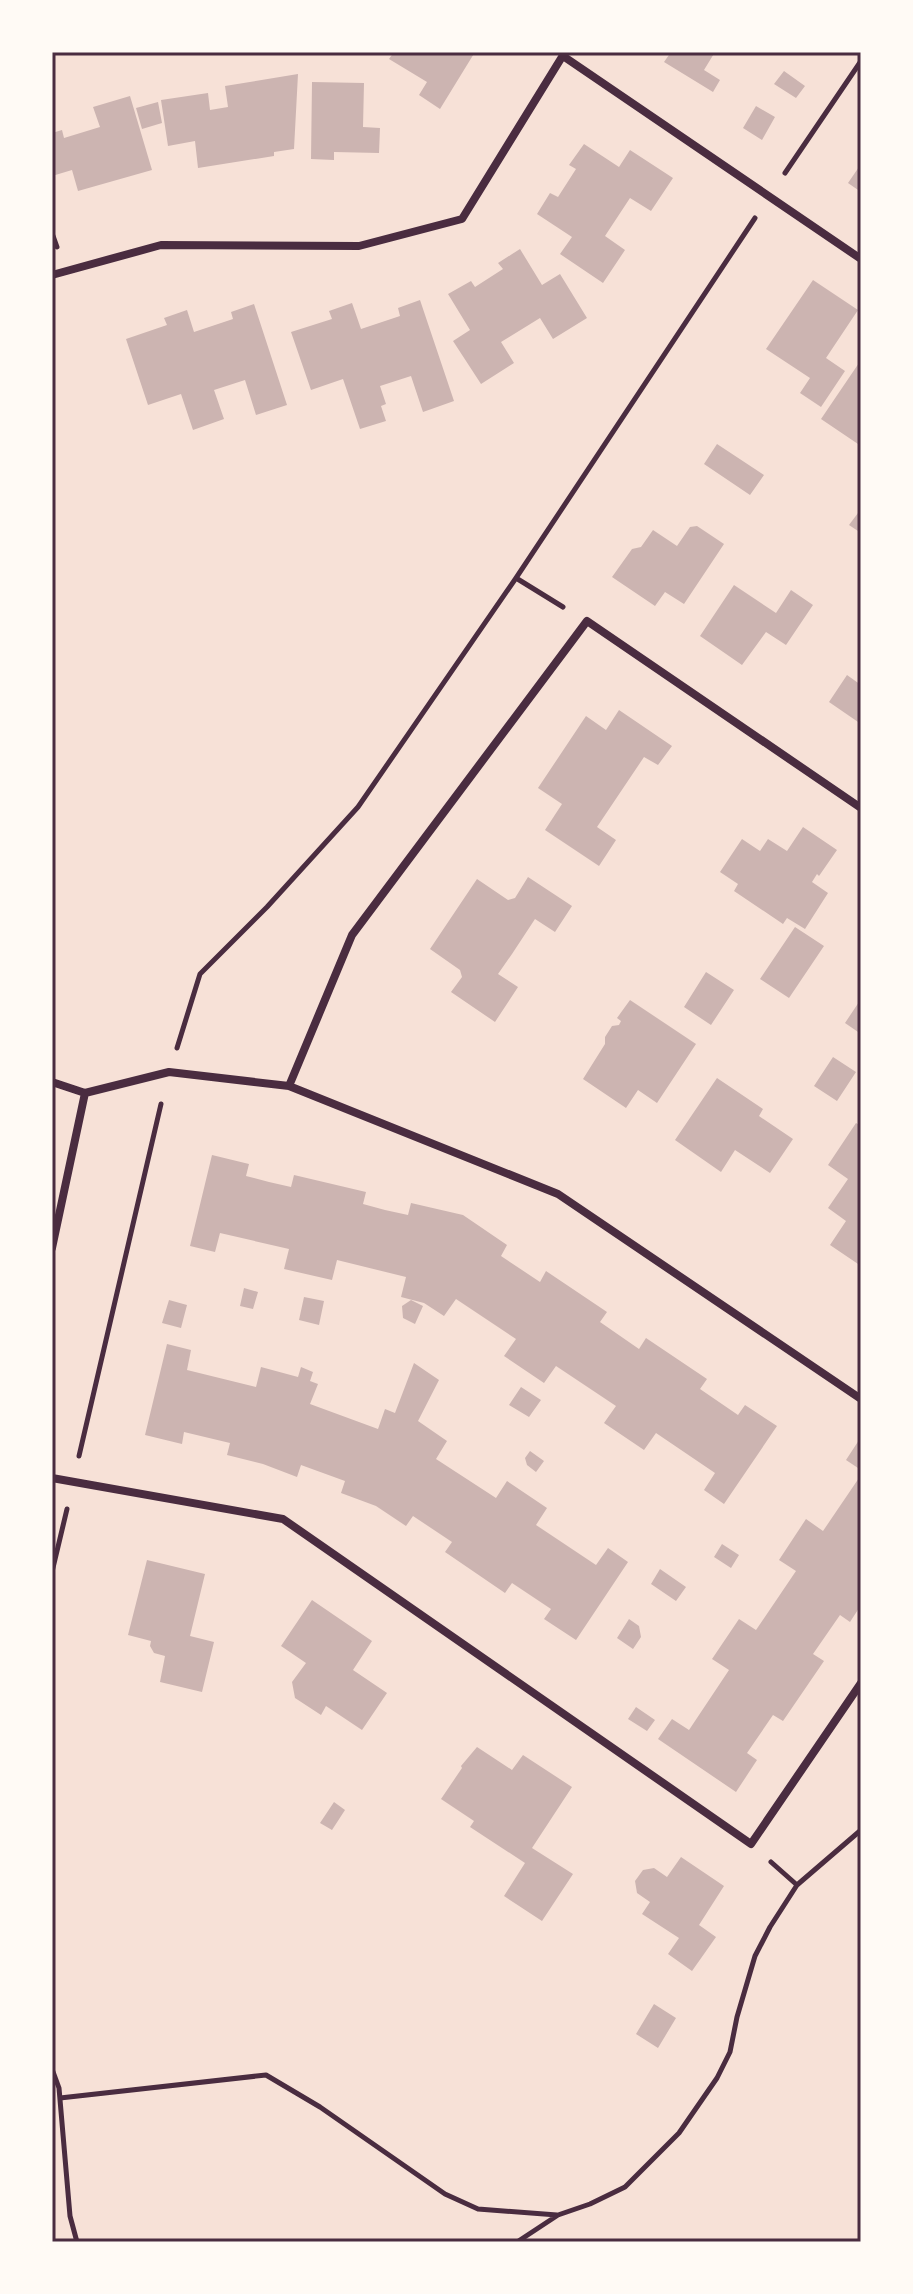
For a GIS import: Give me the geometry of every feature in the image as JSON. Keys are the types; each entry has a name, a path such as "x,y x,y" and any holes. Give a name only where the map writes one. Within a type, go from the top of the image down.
{"street":[{"path":"52,275 161,245 359,246 462,219 564,54 861,259"},
{"path":"289,1086 352,935 587,621 861,808"},
{"path":"52,1082 85,1093 169,1072 289,1086 558,1194 861,1399"},
{"path":"52,1248 85,1093"},
{"path":"52,1478 283,1519 751,1844 861,1683"}],"path":[{"path":"52,1572 169,1072 200,974 267,907 358,807 516,578 861,61"},
{"path":"516,578 587,621"},
{"path":"517,2242 558,2215 625,2187 679,2133 717,2078 730,2052 755,1956 770,1927 797,1885 861,1830"},
{"path":"52,2069 59,2088 70,2216 77,2242"},
{"path":"60,2098 266,2075 320,2107 445,2194 478,2209 558,2215"}],"building":[{"path":"394,52 475,52 440,109 419,95 427,82 389,59"},
{"path":"671,52 715,52 704,70 720,80 713,92 664,62"},
{"path":"784,71 805,86 796,98 774,84"},
{"path":"298,74 294,149 274,152 274,156 198,168 195,141 168,146 161,100 208,93 210,110 228,107 225,86"},
{"path":"312,82 364,83 363,127 380,128 379,153 334,152 334,160 311,159"},
{"path":"130,96 152,170 78,191 72,170 52,176 52,133 62,130 64,138 100,127 93,107"},
{"path":"158,102 162,123 142,129 136,108"},
{"path":"756,106 775,117 762,140 743,128"},
{"path":"584,144 619,167 630,150 673,178 651,211 630,198 605,236 625,250 603,283 560,254 572,237 537,214 550,193 558,197 576,169 569,165"},
{"path":"861,164 861,192 848,183"},
{"path":"520,249 542,285 560,274 587,318 553,339 540,318 501,342 514,363 481,384 453,341 470,330 448,294 471,281 475,287 503,269 498,263"},
{"path":"813,280 858,310 826,358 845,371 821,407 800,393 810,378 766,349"},
{"path":"420,300 454,401 423,412 411,376 380,386 386,404 381,406 386,421 360,429 343,379 311,390 291,332 332,319 329,311 352,303 361,329 400,316 398,308"},
{"path":"254,304 287,405 256,415 245,380 214,390 224,419 193,430 181,394 148,405 126,339 167,325 164,318 187,310 194,332 233,319 231,312"},
{"path":"861,360 861,443 858,444 821,419"},
{"path":"717,444 764,475 750,495 704,464"},
{"path":"861,509 861,533 849,525"},
{"path":"697,526 724,544 684,604 665,592 655,606 612,577 632,549 641,547 653,530 677,546 690,527"},
{"path":"734,585 776,613 791,590 813,605 786,645 766,632 742,665 700,636"},
{"path":"847,675 861,685 861,724 829,702"},
{"path":"619,710 672,746 658,765 644,757 597,827 616,840 599,866 545,830 562,804 538,788 586,716 606,730"},
{"path":"803,827 837,850 812,882 828,893 805,929 787,918 783,924 734,891 738,884 720,872 742,839 760,851 768,839 787,851"},
{"path":"528,877 572,906 555,932 535,919 498,974 518,987 495,1022 451,992 462,977 460,970 430,949 477,879 508,900 515,898"},
{"path":"795,927 824,946 789,998 760,979"},
{"path":"706,972 734,990 711,1025 684,1007"},
{"path":"861,999 861,1034 845,1023"},
{"path":"630,1000 696,1044 657,1103 638,1090 626,1108 583,1079 605,1044 605,1037 612,1026 619,1025 621,1021 617,1018"},
{"path":"833,1057 856,1072 837,1101 814,1086"},
{"path":"717,1078 763,1109 759,1116 793,1139 770,1173 735,1150 721,1172 675,1140"},
{"path":"856,1123 861,1126 861,1266 830,1245 846,1221 828,1208 848,1179 828,1165"},
{"path":"212,1155 249,1164 246,1176 269,1182 291,1187 294,1175 366,1192 363,1204 385,1210 408,1215 411,1203 463,1215 507,1245 501,1256 540,1282 546,1271 607,1312 600,1322 639,1349 646,1338 707,1379 700,1389 738,1415 745,1405 777,1426 724,1504 704,1490 715,1473 656,1433 644,1450 604,1423 616,1406 556,1366 544,1383 504,1356 516,1339 456,1299 444,1316 424,1303 401,1297 406,1277 337,1260 332,1280 284,1269 289,1249 220,1233 215,1252 190,1246"},
{"path":"244,1288 258,1292 253,1309 240,1306"},
{"path":"304,1297 324,1301 319,1325 299,1320"},
{"path":"169,1300 187,1305 181,1328 162,1323"},
{"path":"411,1300 423,1306 415,1324 403,1318 402,1306"},
{"path":"167,1344 191,1350 187,1370 256,1387 261,1367 298,1377 301,1367 313,1372 310,1381 318,1384 310,1404 378,1429 385,1409 395,1413 414,1363 439,1380 418,1421 447,1441 436,1459 496,1498 507,1481 547,1508 536,1525 596,1565 608,1548 628,1562 576,1640 544,1619 551,1609 512,1583 505,1593 445,1552 452,1542 413,1516 406,1526 376,1506 341,1493 345,1481 301,1465 297,1477 227,1455 230,1443 184,1432 182,1444 145,1435"},
{"path":"521,1387 541,1400 529,1417 509,1405"},
{"path":"861,1437 861,1470 846,1460"},
{"path":"530,1451 544,1461 536,1472 527,1465 525,1458"},
{"path":"861,1475 861,1605 850,1622 840,1615 813,1654 824,1661 783,1721 773,1715 747,1753 757,1760 736,1792 658,1739 672,1719 689,1730 729,1670 712,1659 739,1619 756,1630 796,1571 779,1560 806,1519 823,1531"},
{"path":"722,1544 739,1555 731,1568 714,1557"},
{"path":"147,1560 205,1574 190,1636 214,1642 202,1692 160,1682 165,1656 154,1653 151,1641 128,1635"},
{"path":"660,1569 686,1587 676,1601 651,1584"},
{"path":"312,1600 372,1641 353,1670 387,1693 362,1730 326,1706 321,1715 295,1698 292,1682 306,1663 281,1646"},
{"path":"629,1619 639,1626 641,1637 633,1649 617,1638"},
{"path":"636,1707 655,1720 647,1731 628,1719"},
{"path":"477,1747 512,1770 523,1755 572,1787 532,1848 573,1874 542,1921 504,1896 525,1863 470,1827 474,1821 441,1799"},
{"path":"334,1802 345,1810 332,1830 320,1823"},
{"path":"681,1857 724,1886 699,1925 716,1937 692,1971 668,1954 679,1938 642,1914 650,1902 637,1893 635,1881 643,1870 654,1868 667,1877"},
{"path":"654,2004 676,2018 658,2048 636,2034"}]}
